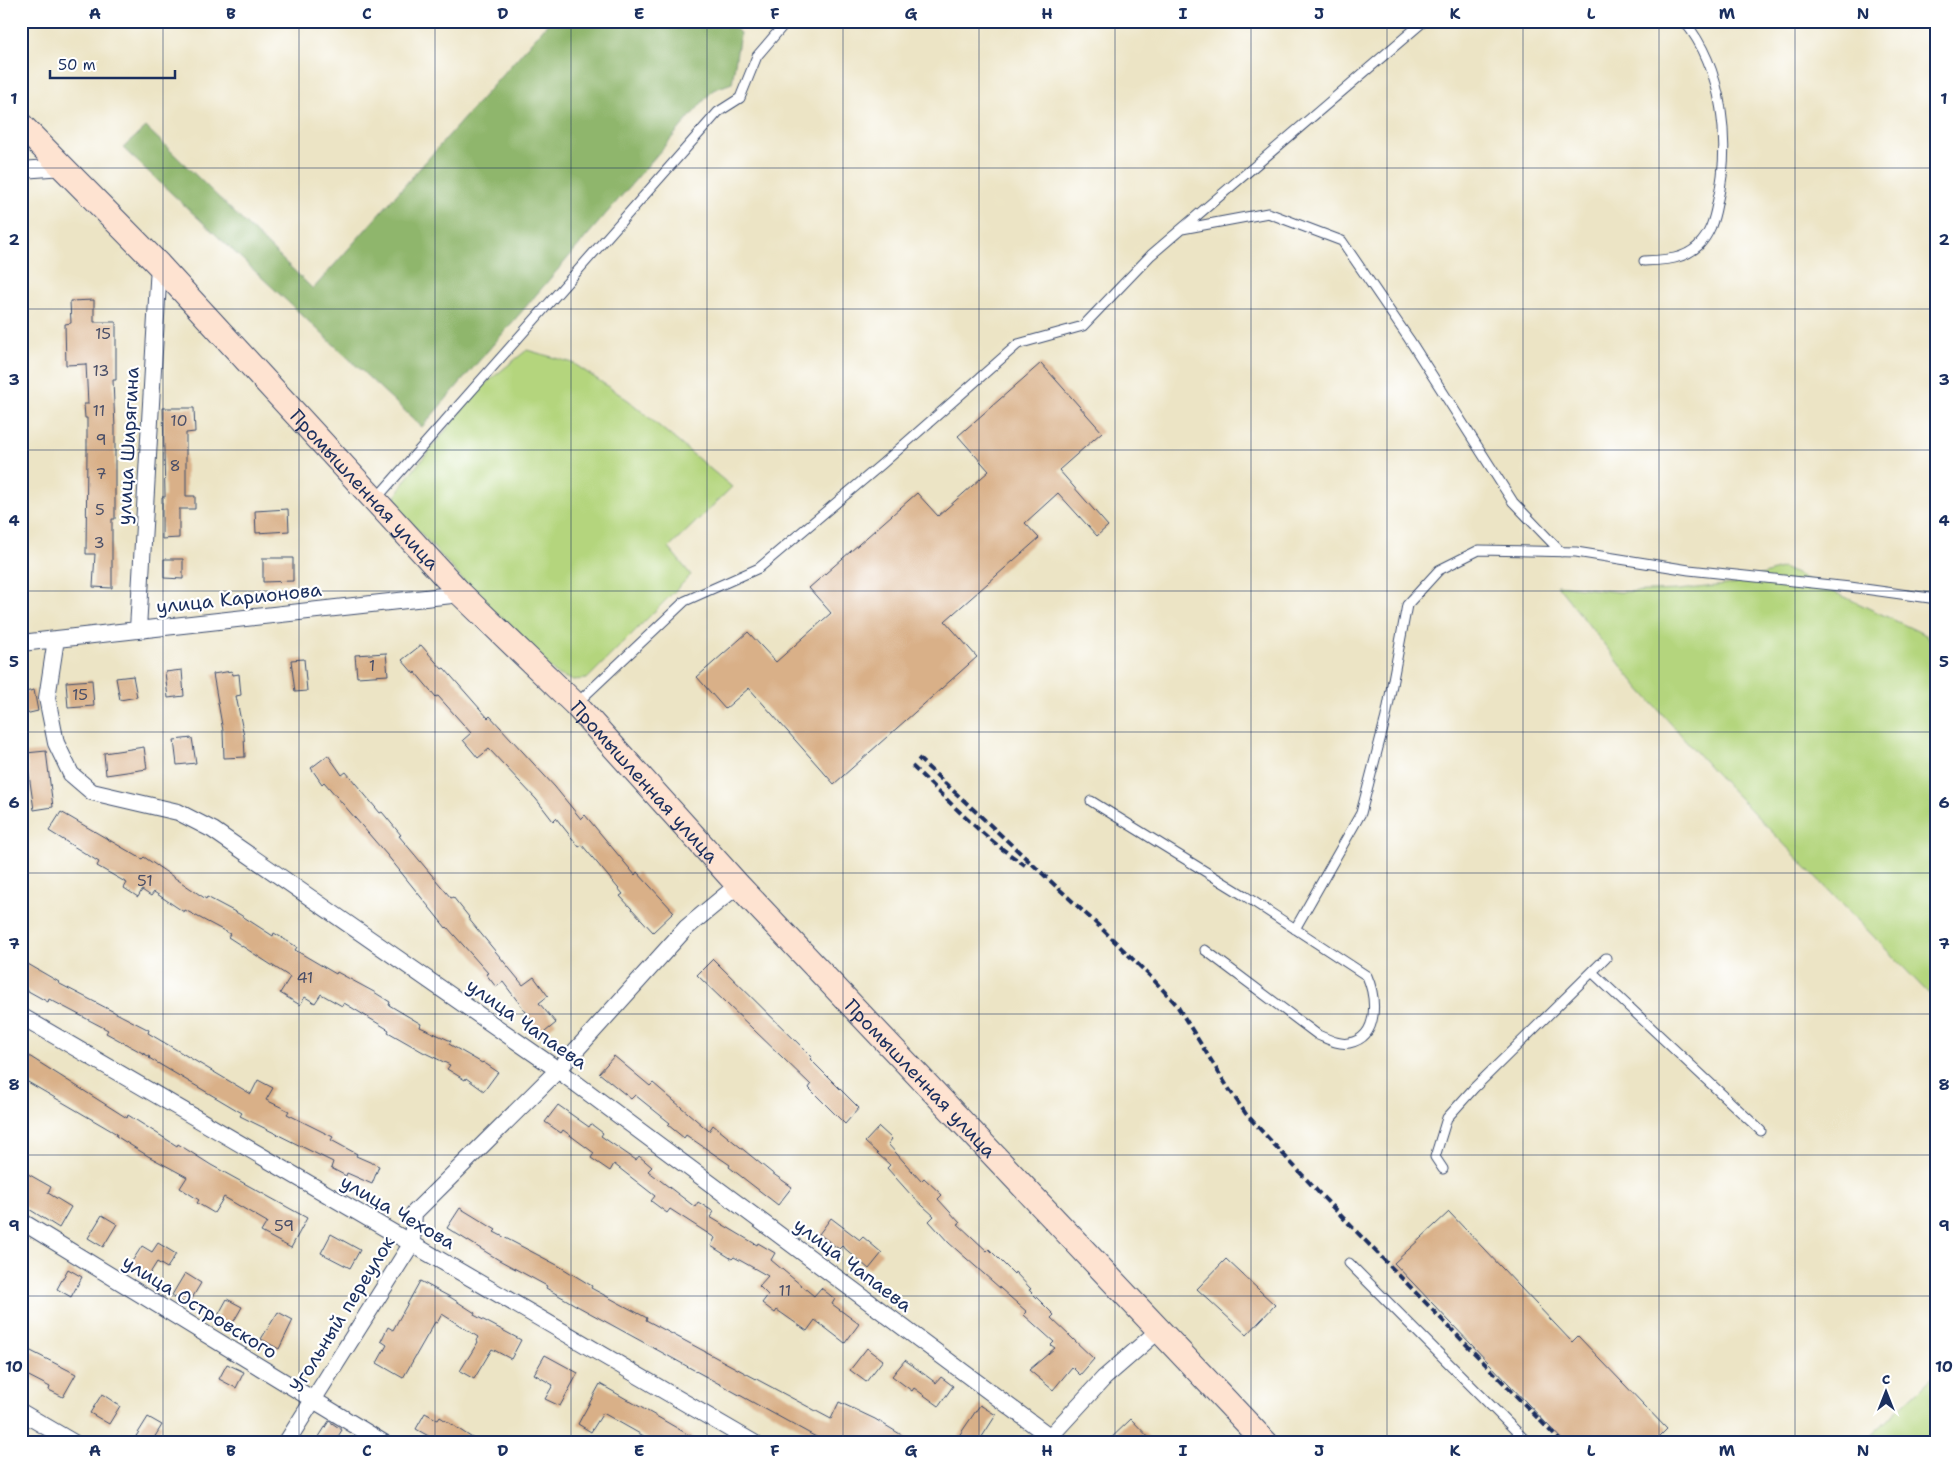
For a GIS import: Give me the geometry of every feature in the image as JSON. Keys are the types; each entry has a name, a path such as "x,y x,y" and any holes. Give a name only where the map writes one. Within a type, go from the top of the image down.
{"street":[{"name":"Промышленная улица","path":"21,125 64,166 159,265 460,594 576,704 738,885 1266,1443"},
{"path":"21,170 64,166"},
{"name":"улица Ширягина","path":"138,629 159,265"},
{"name":"улица Карионова","path":"21,643 460,594"},
{"name":"улица Чапаева","path":"56,638 47,698 56,743 71,774 92,792 178,812 213,830 558,1070 1047,1440"},
{"name":"Угольный переулок","path":"286,1443 412,1243 414,1213 558,1070 686,928 738,885"},
{"name":"улица Чехова","path":"21,1016 754,1443"},
{"name":"улица Островского","path":"21,1221 384,1443"},
{"path":"1047,1440 1104,1378 1158,1331"},
{"path":"21,1412 74,1443"}],"lane":[{"path":"374,500 612,234 718,112 740,98 757,56 787,21"},
{"path":"576,704 685,601 760,568 1018,344 1083,326 1151,256 1424,21"},
{"path":"1644,261 1673,259 1697,247 1706,238 1711,228 1720,190 1723,138 1720,107 1702,49 1684,21"},
{"path":"1182,229 1268,213 1342,241 1409,340 1513,502 1561,552"},
{"path":"1295,929 1361,813 1386,717 1407,605 1439,570 1480,550 1576,552 1689,570 1850,587 1937,599"},
{"path":"1091,801 1367,976 1372,987 1373,1020 1361,1037 1349,1043 1334,1042 1318,1035 1205,950"},
{"path":"1443,1169 1435,1157 1447,1118 1474,1088 1606,958"},
{"path":"1592,972 1760,1131"},
{"path":"1349,1263 1528,1443"}],"green space":[{"path":"550,21 728,21 740,33 732,83 713,90 422,427 123,148 146,127 313,289"},
{"path":"527,350 573,363 628,400 732,487 669,548 691,575 587,679 572,680 556,674 462,579 397,507 396,496 406,479 481,387"},
{"path":"1783,568 1928,636 1937,655 1937,1002 1715,773 1638,687 1557,585 1619,592 1679,590 1734,584"},
{"path":"1937,1373 1937,1443 1863,1443"}],"building":[{"path":"94,300 94,322 116,322 116,380 113,380 115,519 112,519 112,588 93,587 95,554 86,554 87,418 85,418 84,404 88,404 86,364 66,365 65,324 71,323 70,301"},
{"path":"1041,363 1102,432 1059,470 1108,526 1097,536 1058,493 1025,523 1039,538 945,621 977,657 834,784 749,688 725,709 697,677 748,632 776,662 831,613 809,588 917,493 938,516 989,471 958,436"},
{"path":"163,408 194,408 195,432 186,433 186,496 195,496 195,509 179,509 179,538 162,539 162,497 165,497"},
{"path":"288,509 289,531 256,533 255,511"},
{"path":"263,558 293,558 293,581 263,582"},
{"path":"164,559 183,559 183,579 164,578"},
{"path":"421,645 488,718 490,716 555,787 581,819 585,815 635,875 637,872 674,912 653,932 620,896 623,894 582,845 579,847 556,818 553,821 536,799 489,749 478,758 463,740 471,733 402,660"},
{"path":"386,653 388,675 357,677 355,655"},
{"path":"304,659 307,691 295,692 291,660"},
{"path":"182,670 184,696 168,698 165,672"},
{"path":"232,671 233,675 239,674 241,695 236,696 244,736 245,757 224,758 223,731 213,674"},
{"path":"133,676 137,697 120,700 116,678"},
{"path":"92,680 94,706 68,708 66,682"},
{"path":"34,690 38,711 21,715 21,693"},
{"path":"192,738 196,763 177,765 174,740"},
{"path":"144,747 147,769 106,775 104,753"},
{"path":"46,751 53,807 34,810 26,753"},
{"path":"328,755 342,775 346,772 380,813 382,812 401,835 399,836 451,898 453,897 523,985 534,977 548,996 539,1003 556,1023 540,1036 529,1022 532,1020 503,982 496,987 486,974 488,973 446,928 387,855 324,782 322,784 311,768"},
{"path":"61,812 142,859 144,857 206,899 207,897 239,914 273,936 274,933 297,947 295,950 336,974 337,972 374,992 390,1002 389,1005 421,1024 420,1027 451,1041 449,1044 498,1072 484,1091 466,1078 465,1080 447,1069 450,1065 388,1032 389,1030 344,1003 342,1006 321,994 315,1003 305,997 300,1005 280,993 290,977 228,937 230,934 185,910 184,912 154,892 151,896 142,890 138,897 124,888 127,883 97,866 99,862 49,831"},
{"path":"713,959 812,1057 810,1059 859,1108 845,1124 809,1088 811,1085 697,975"},
{"path":"21,960 58,983 149,1030 148,1033 251,1094 258,1080 273,1088 266,1100 289,1111 287,1114 333,1137 331,1140 357,1154 356,1156 379,1166 372,1184 347,1173 346,1176 331,1168 333,1162 240,1116 242,1113 150,1057 106,1033 108,1030 49,999 48,1002 21,987"},
{"path":"29,1056 127,1118 128,1115 177,1146 178,1144 211,1165 307,1218 291,1248 261,1232 267,1222 224,1197 214,1213 197,1203 199,1200 180,1188 187,1177 148,1156 116,1136 117,1134 21,1078 21,1069"},
{"path":"614,1056 650,1086 653,1083 709,1131 713,1125 792,1187 778,1205 729,1167 730,1165 686,1135 684,1138 668,1125 670,1123 635,1095 631,1099 599,1073"},
{"path":"558,1105 589,1127 591,1124 603,1133 601,1136 636,1160 639,1156 652,1167 648,1171 695,1207 698,1202 714,1212 710,1217 757,1245 758,1243 775,1253 771,1260 814,1296 821,1288 835,1299 832,1304 859,1324 845,1343 815,1320 807,1331 777,1310 775,1313 762,1303 768,1295 759,1286 768,1276 734,1257 732,1259 711,1246 715,1238 670,1209 667,1213 651,1201 655,1196 614,1164 610,1171 591,1158 594,1153 563,1130 561,1133 545,1122"},
{"path":"879,1127 892,1139 888,1144 921,1181 924,1178 942,1195 938,1199 960,1223 958,1224 987,1251 989,1249 1014,1274 1015,1272 1031,1289 1029,1290 1054,1315 1051,1318 1094,1359 1080,1375 1072,1367 1053,1390 1029,1370 1055,1348 1051,1345 1054,1342 1024,1315 1027,1312 949,1243 929,1221 934,1216 912,1196 887,1168 890,1165 865,1142"},
{"path":"21,1170 51,1187 48,1193 71,1207 59,1228 21,1204"},
{"path":"460,1208 496,1230 494,1232 559,1266 592,1286 591,1288 647,1318 646,1320 831,1419 839,1402 875,1419 915,1443 827,1443 579,1307 546,1288 547,1286 499,1260 447,1228"},
{"path":"1449,1212 1572,1342 1578,1336 1667,1429 1653,1443 1565,1443 1394,1263"},
{"path":"102,1215 117,1224 103,1247 88,1238"},
{"path":"831,1218 860,1240 863,1237 882,1253 869,1269 842,1246 839,1249 819,1234"},
{"path":"331,1234 360,1250 350,1268 321,1253"},
{"path":"158,1243 176,1254 167,1268 157,1262 147,1278 129,1266 142,1246 152,1252"},
{"path":"1226,1259 1275,1305 1247,1335 1197,1289"},
{"path":"68,1269 82,1277 71,1297 57,1289"},
{"path":"185,1273 201,1283 188,1305 172,1295"},
{"path":"420,1281 450,1297 475,1313 474,1315 521,1340 511,1359 492,1349 474,1379 460,1371 478,1342 476,1341 478,1337 442,1314 437,1323 435,1322 403,1378 377,1363 387,1345 381,1341 388,1327 393,1330"},
{"path":"227,1299 242,1307 230,1328 216,1319"},
{"path":"278,1312 293,1320 279,1349 261,1339"},
{"path":"21,1346 76,1374 63,1397 49,1390 50,1387 21,1372"},
{"path":"867,1348 883,1360 866,1382 850,1370"},
{"path":"545,1355 578,1373 560,1406 545,1399 553,1385 534,1374"},
{"path":"905,1360 936,1383 941,1377 953,1386 939,1406 914,1388 912,1391 892,1376"},
{"path":"227,1364 244,1372 236,1388 219,1379"},
{"path":"600,1384 703,1443 656,1443 603,1413 591,1432 578,1424"},
{"path":"102,1394 120,1406 109,1424 90,1413"},
{"path":"980,1405 996,1415 978,1443 954,1443"},
{"path":"425,1413 438,1420 440,1417 480,1443 441,1443 416,1429"},
{"path":"148,1417 162,1425 151,1443 142,1443 135,1438"},
{"path":"1131,1419 1154,1443 1106,1443"},
{"path":"329,1421 342,1430 334,1443 315,1443"}],"railway":[{"path":"918,758 1149,975 1176,1004 1246,1114 1319,1193 1562,1443"},
{"path":"912,766 980,831 1025,865"}]}
